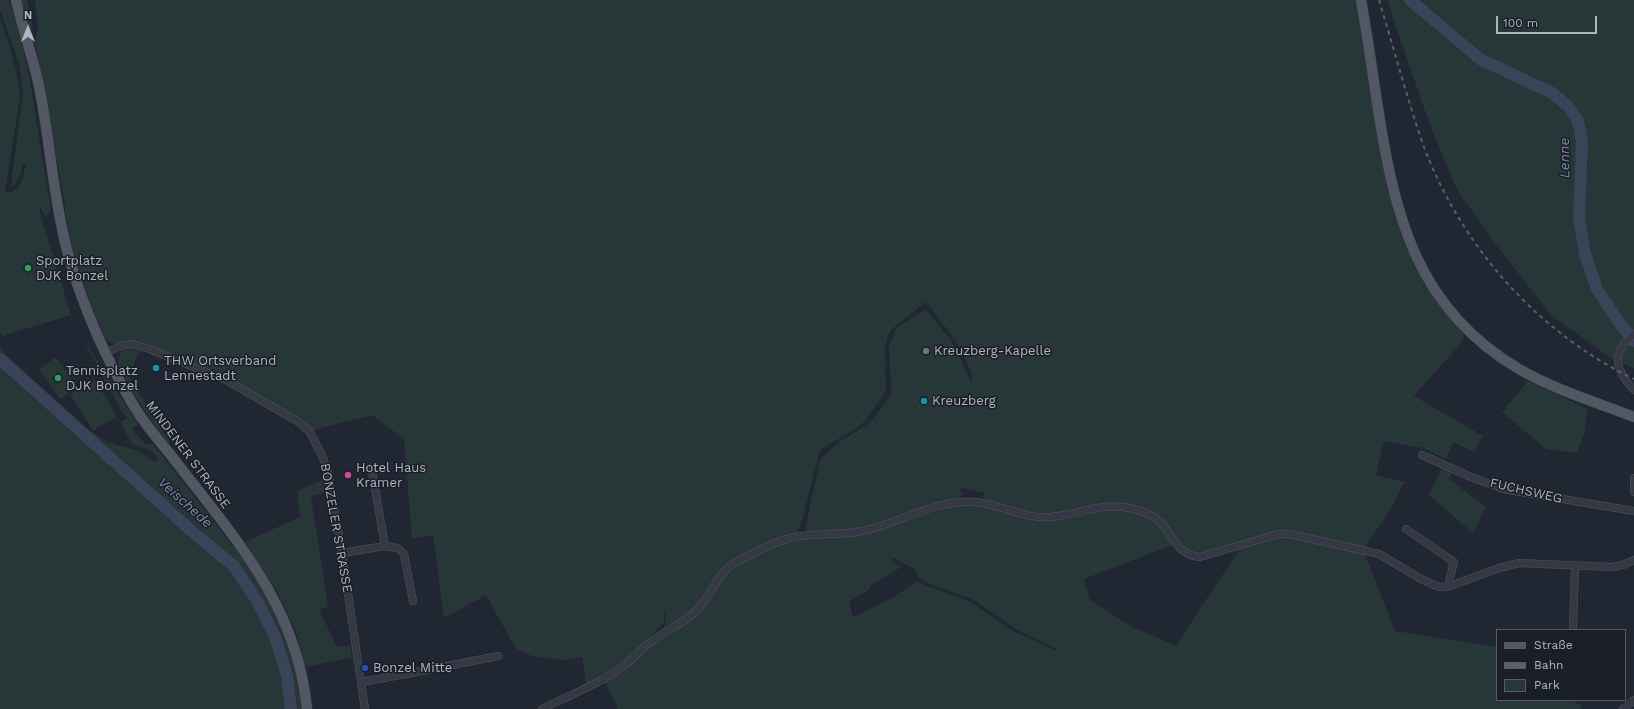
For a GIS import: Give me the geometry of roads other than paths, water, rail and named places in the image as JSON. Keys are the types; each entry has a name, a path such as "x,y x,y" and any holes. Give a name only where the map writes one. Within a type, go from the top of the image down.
{"main road":[{"name":"MINDENER STRASSE","path":"16,0 37,76 58,210 66,245 91,321 126,392 142,418 220,518 252,562 269,589 283,618 294,650 302,678 307,709"},
{"path":"1361,0 1390,175 1403,225 1414,253 1437,293 1463,325 1496,354 1532,376 1558,388 1634,417"}],"street":[{"path":"1634,334 1623,345 1618,354 1620,368 1624,378 1634,390"},
{"name":"BONZELER STRASSE","path":"106,352 120,346 133,344 149,349 226,380 297,421 309,431 322,455 328,472 342,553 365,709"},
{"name":"FUCHSWEG","path":"1422,455 1471,477 1503,489 1634,511"},
{"path":"372,471 385,546"},
{"path":"1634,478 1634,492"},
{"path":"542,709 625,665 652,640 696,611 708,596 722,573 730,565 788,538 860,532 888,524 923,510 944,505 975,502 1034,516 1051,518 1112,506 1127,507 1139,510 1158,520 1182,551 1200,557 1284,533 1374,552 1432,585 1439,587 1450,586 1508,565 1519,563 1612,567 1623,565 1634,560"},
{"path":"1406,529 1454,562 1449,582 1450,586"},
{"path":"342,553 385,546 398,548 404,554 413,601"},
{"path":"1573,629 1575,566"},
{"path":"361,682 498,656"},
{"path":"1623,709 1634,700"}],"waterway":[{"name":"Lenne","path":"1410,0 1480,59 1552,93 1568,106 1578,121 1582,142 1579,218 1585,254 1597,289 1620,324 1634,341"},
{"name":"Veischede","path":"0,359 195,534 234,566 257,601 275,637 287,675 291,709"}],"railway":[{"path":"1379,0 1424,147 1440,184 1459,219 1482,252 1507,283 1535,312 1566,337 1599,360 1634,379"}],"place":[{"name":"Sportplatz DJK Bonzel","path":"28,268"},
{"name":"Kreuzberg-Kapelle","path":"926,351"},
{"name":"THW Ortsverband Lennestadt","path":"156,368"},
{"name":"Tennisplatz DJK Bonzel","path":"58,378"},
{"name":"Kreuzberg","path":"924,401"},
{"name":"Hotel Haus Kramer","path":"348,475"},
{"name":"Bonzel Mitte","path":"365,668"}]}
